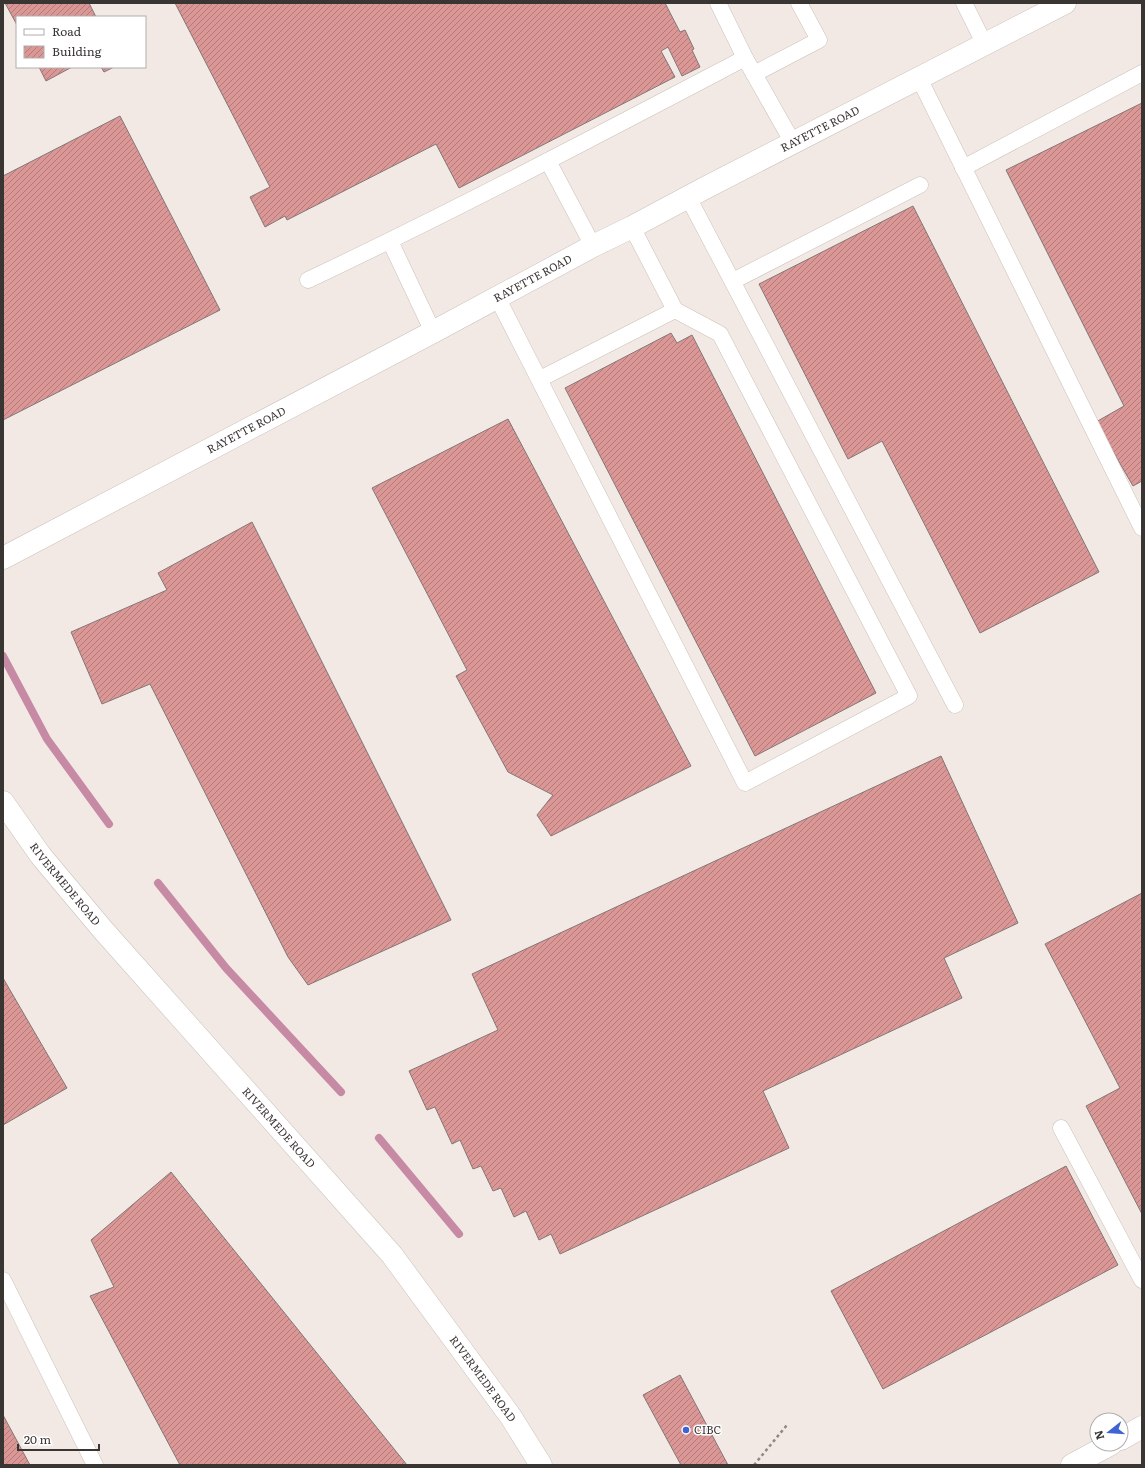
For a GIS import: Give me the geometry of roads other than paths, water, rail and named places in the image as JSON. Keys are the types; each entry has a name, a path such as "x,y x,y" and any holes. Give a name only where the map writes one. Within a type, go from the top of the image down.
{"street":[{"name":"RAYETTE ROAD","path":"3,558 433,332 592,246 632,227 1065,3"},
{"name":"RIVERMEDE ROAD","path":"3,802 41,856 103,930 392,1255 511,1417 541,1465"},
{"path":"1129,1434 1142,1427"},
{"path":"1072,1465 1096,1452"}],"lane":[{"path":"718,3 745,58 793,143"},
{"path":"754,74 819,40 799,3"},
{"path":"964,3 984,45"},
{"path":"308,280 390,241 548,161 745,58"},
{"path":"963,168 1142,73"},
{"path":"919,78 1142,528"},
{"path":"548,161 592,246"},
{"path":"733,281 920,184"},
{"path":"688,197 955,705"},
{"path":"496,298 498,299 540,379 745,783 909,696 720,334 675,310 632,227"},
{"path":"390,241 433,332"},
{"path":"540,379 675,310"},
{"path":"1061,1128 1142,1280"},
{"path":"3,1280 95,1465"}],"waterway":[{"path":"3,656 47,739 109,824"},
{"path":"158,883 226,968 341,1092"},
{"path":"379,1138 459,1234"}],"place":[{"name":"CIBC","path":"686,1430"}]}
